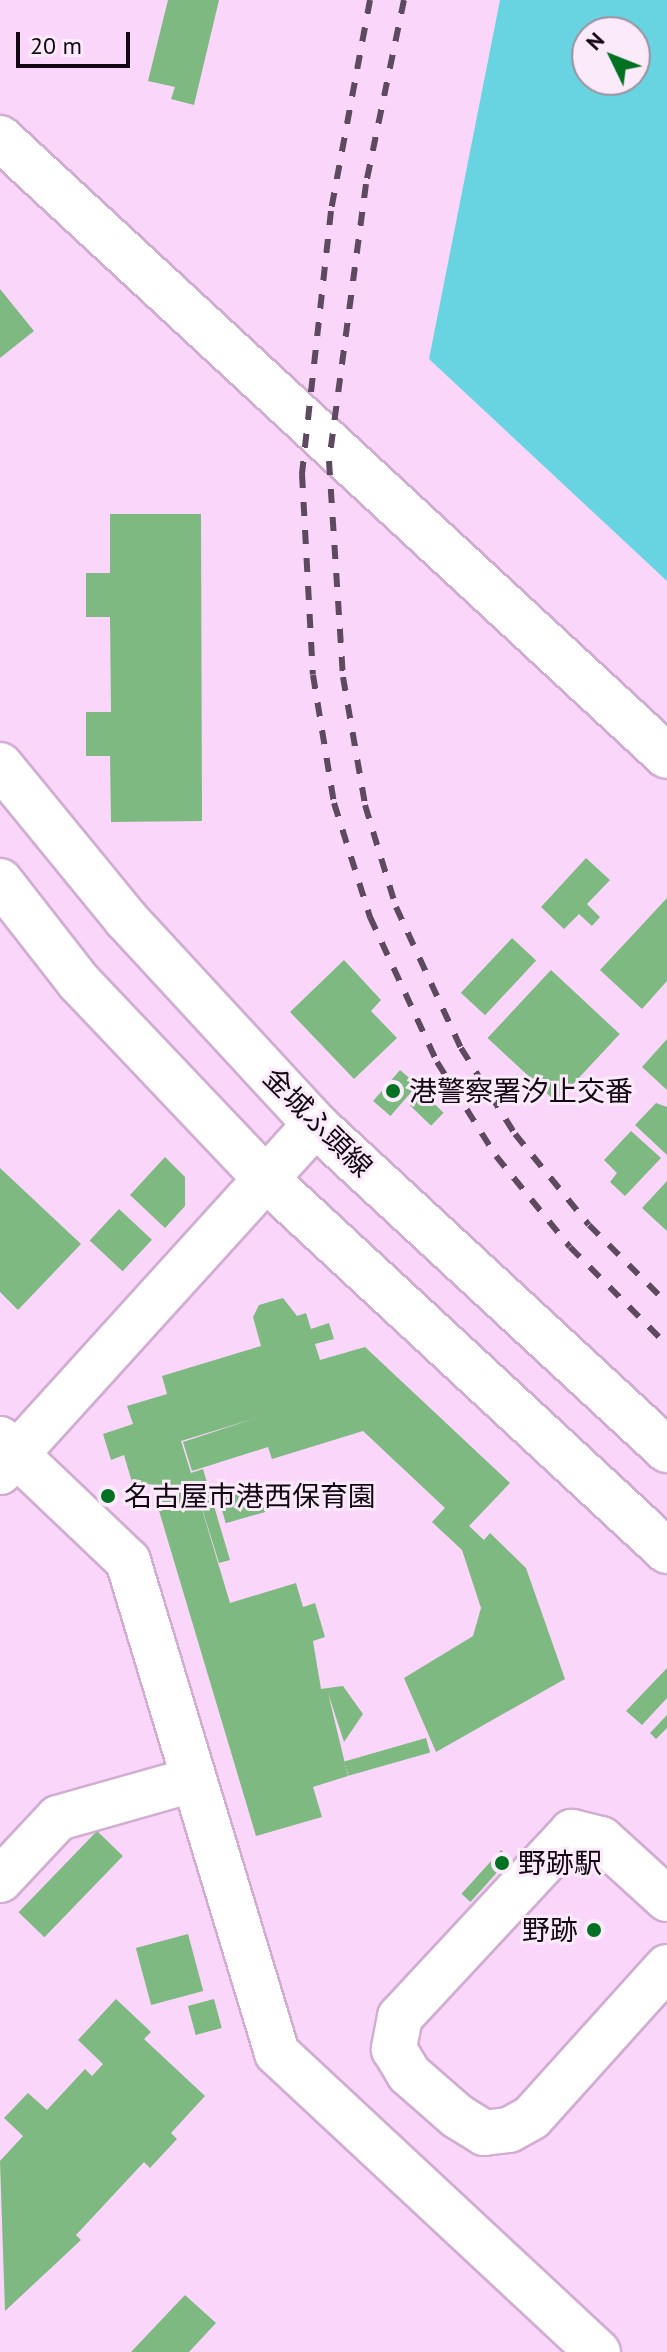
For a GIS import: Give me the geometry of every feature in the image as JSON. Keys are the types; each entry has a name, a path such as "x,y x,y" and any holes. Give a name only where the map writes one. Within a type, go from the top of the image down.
{"street":[{"path":"0,138 667,756"},
{"name":"金城ふ頭線","path":"0,765 126,919 315,1124 667,1450"},
{"path":"0,881 79,982 266,1179 667,1551"},
{"path":"315,1124 5,1455 128,1561 277,2053 598,2352"},
{"path":"0,1880 58,1818 192,1780"},
{"path":"667,1899 601,1839 572,1832 400,2017 394,2049 409,2074 457,2116 484,2133 509,2130 532,2117 667,1967"}],"shaded area":[{"path":"500,0 667,0 667,581 429,359"}],"building":[{"path":"168,0 219,0 194,105 171,99 175,87 148,81"},
{"path":"0,289 34,331 0,358"},
{"path":"110,514 201,514 202,821 111,822 110,756 86,756 86,712 111,712 110,617 86,617 86,573 110,573"},
{"path":"586,858 610,880 587,904 600,917 592,926 579,914 564,929 541,907"},
{"path":"667,898 667,981 642,1009 600,970"},
{"path":"512,938 536,961 485,1015 461,993"},
{"path":"344,960 381,1000 371,1011 397,1038 354,1079 290,1012"},
{"path":"551,970 620,1034 556,1102 488,1038"},
{"path":"667,1039 667,1090 642,1067"},
{"path":"400,1070 417,1085 390,1116 373,1101"},
{"path":"422,1092 444,1113 431,1126 409,1105"},
{"path":"656,1103 667,1107 667,1155 635,1125"},
{"path":"631,1131 661,1158 625,1196 610,1182 617,1173 604,1160"},
{"path":"165,1157 185,1177 185,1206 165,1228 130,1195"},
{"path":"0,1168 81,1244 18,1310 0,1292"},
{"path":"667,1181 667,1231 642,1208"},
{"path":"119,1209 152,1240 123,1271 90,1240"},
{"path":"283,1298 297,1316 306,1313 311,1329 329,1323 334,1339 315,1344 320,1360 365,1347 510,1483 469,1526 484,1540 490,1533 526,1568 565,1679 436,1752 404,1678 473,1636 481,1608 462,1550 432,1522 445,1508 363,1431 272,1459 268,1447 192,1471 183,1442 259,1417 181,1441 191,1473 203,1469 230,1560 219,1563 192,1476 230,1603 296,1583 303,1607 315,1603 325,1637 313,1641 321,1689 343,1686 363,1714 344,1742 328,1693 348,1776 313,1787 322,1817 256,1836 151,1484 134,1489 124,1455 111,1460 103,1434 133,1424 127,1406 167,1394 162,1376 261,1346 253,1317 259,1305"},
{"path":"258,1487 265,1512 226,1523 219,1498"},
{"path":"667,1668 667,1698 642,1725 626,1711"},
{"path":"667,1715 667,1728 656,1739 650,1733"},
{"path":"426,1738 430,1752 348,1776 344,1761"},
{"path":"97,1831 123,1856 44,1937 19,1912"},
{"path":"501,1850 510,1858 470,1902 462,1894"},
{"path":"188,1934 203,1991 151,2005 136,1948"},
{"path":"116,1999 151,2032 144,2039 205,2096 171,2133 177,2139 150,2168 144,2162 76,2235 81,2240 5,2311 0,2161 23,2136 4,2118 28,2093 47,2110 85,2069 92,2076 103,2064 78,2040"},
{"path":"214,1999 222,2028 196,2035 188,2006"},
{"path":"185,2295 216,2323 189,2352 131,2352"}],"railway":[{"path":"370,0 331,211 302,474 313,675 334,803 370,917 437,1062 496,1156 570,1247 667,1345"},
{"path":"404,0 366,184 329,461 343,677 365,805 396,907 461,1048 515,1134 589,1225 667,1303"}],"place":[{"name":"港警察署汐止交番","path":"393,1091"},
{"name":"名古屋市港西保育園","path":"108,1496"},
{"name":"野跡駅","path":"502,1863"},
{"name":"野跡","path":"594,1930"}]}
